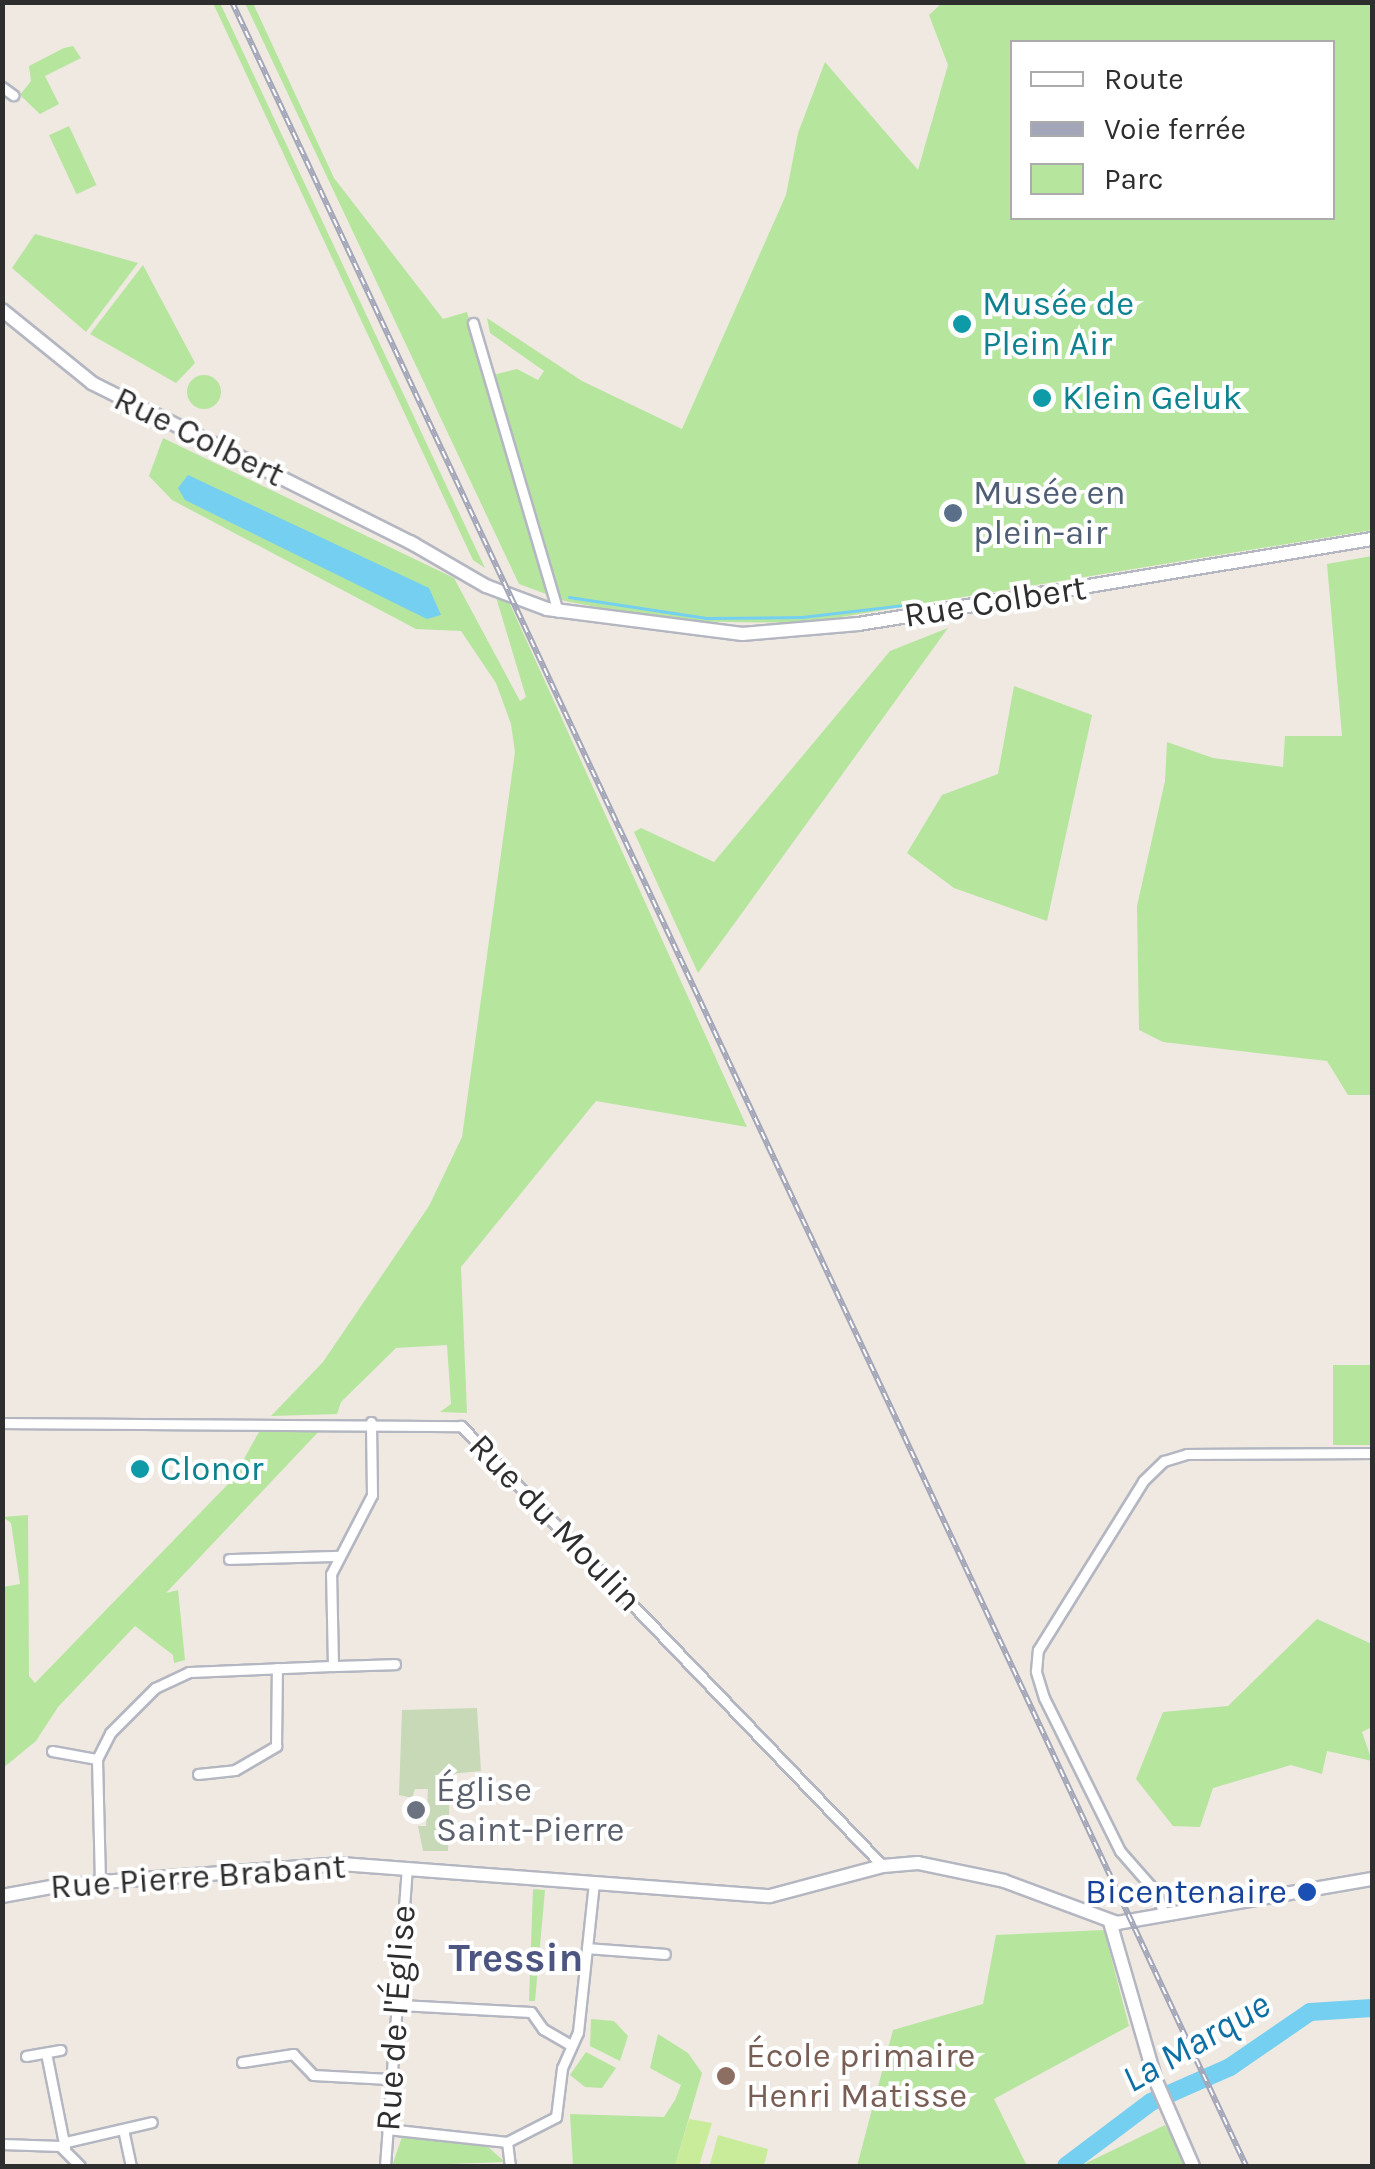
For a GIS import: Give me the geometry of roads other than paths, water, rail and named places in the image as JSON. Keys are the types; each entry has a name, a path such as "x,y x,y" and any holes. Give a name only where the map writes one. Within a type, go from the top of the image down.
{"street":[{"path":"2,87 13,95"},
{"name":"Rue Colbert","path":"2,310 92,384 410,542 557,608 616,622 718,634 823,630 1372,539"},
{"path":"473,323 557,608"},
{"name":"Rue du Moulin","path":"2,1422 371,1422 465,1428 883,1866"},
{"path":"333,1666 330,1579 336,1556 372,1495 371,1422"},
{"path":"1164,1914 1155,1891 1120,1851 1044,1698 1036,1672 1038,1650 1143,1481 1164,1460 1187,1454 1372,1453"},
{"path":"229,1559 336,1556"},
{"path":"100,1882 97,1758 110,1733 171,1676 395,1664"},
{"path":"198,1774 235,1770 276,1746 278,1668"},
{"path":"52,1750 97,1758"},
{"name":"Rue Pierre Brabant","path":"2,1896 100,1882 294,1865 448,1872 770,1896 883,1866 918,1863 981,1875 1110,1922"},
{"name":"Rue de l'Église","path":"385,2166 389,2079 400,2005 401,1869"},
{"path":"1193,2166 1158,2086 1110,1922 1372,1879"},
{"path":"387,2129 507,2142 556,2116 570,2045 578,2032 594,1884"},
{"path":"587,1948 665,1954"},
{"path":"400,2005 531,2012 542,2030 570,2045"},
{"path":"26,2056 60,2050"},
{"path":"46,2054 65,2145 80,2166"},
{"path":"242,2062 293,2054 314,2075 389,2079"},
{"path":"2,2144 65,2145 152,2122"},
{"path":"123,2129 131,2166"},
{"path":"507,2142 510,2166"}],"water":[{"path":"188,475 429,588 441,615 427,619 185,500 178,488"}],"waterway":[{"path":"569,597 706,618 802,617 913,604"},
{"name":"La Marque","path":"1066,2166 1151,2102 1230,2067 1310,2012 1372,2008"}],"railway":[{"path":"232,2 1246,2166"}],"place":[{"name":"Musée de Plein Air","path":"962,324"},
{"name":"Klein Geluk","path":"1042,398"},
{"name":"Musée en plein-air","path":"953,513"},
{"name":"Clonor","path":"140,1469"},
{"name":"Église Saint-Pierre","path":"416,1810"},
{"name":"Bicentenaire","path":"1307,1892"},
{"name":"École primaire Henri Matisse","path":"726,2076"}],"district":[{"name":"Tressin","path":"516,1958"}]}
